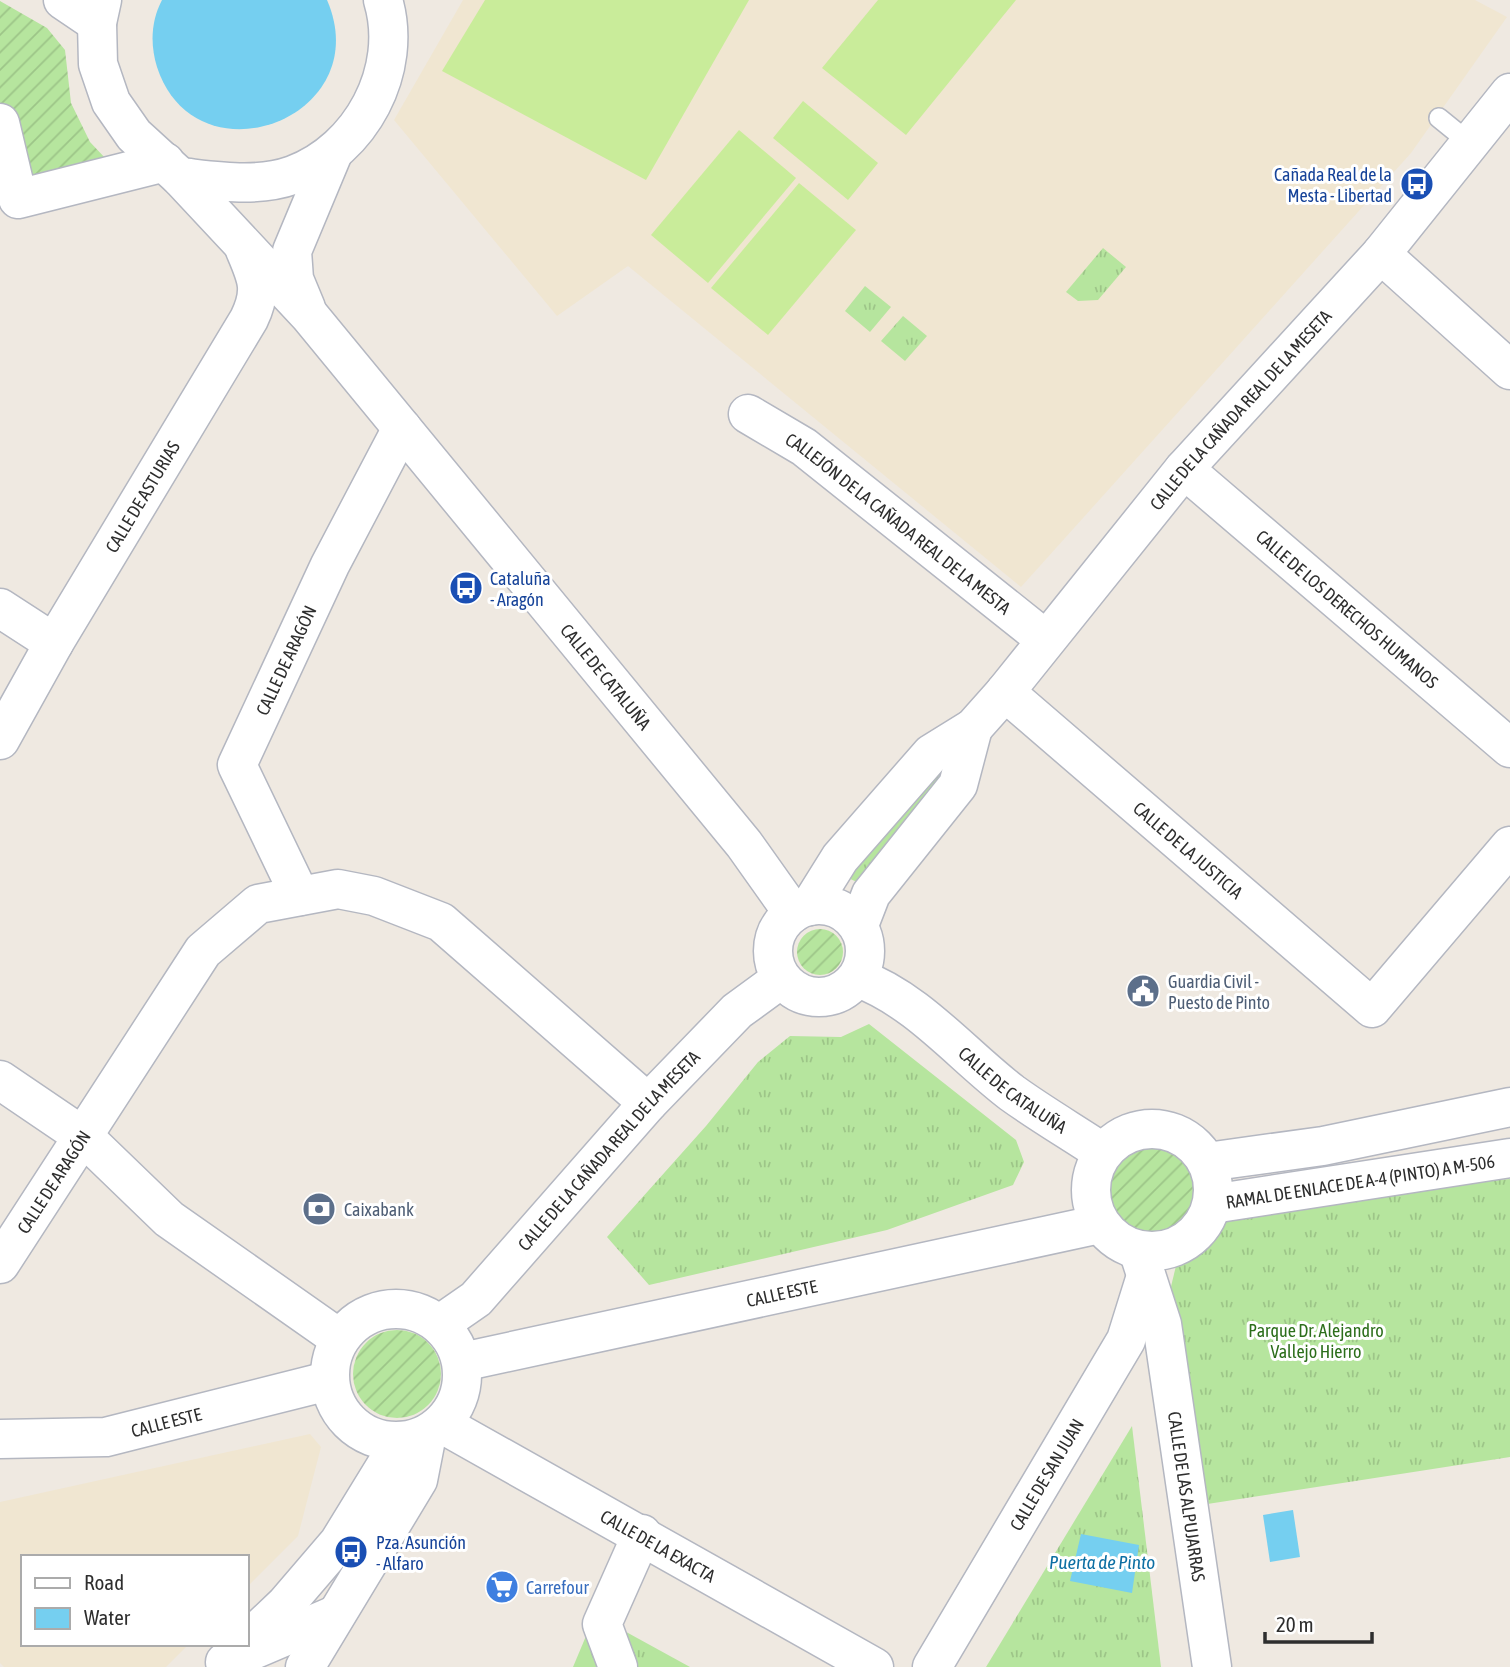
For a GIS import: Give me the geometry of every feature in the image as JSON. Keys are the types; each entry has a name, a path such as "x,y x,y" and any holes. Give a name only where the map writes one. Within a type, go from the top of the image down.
{"street":[{"path":"63,0 99,11 98,64 111,102 134,135 173,170 245,250 309,315"},
{"path":"0,123 18,198 173,170 248,184 293,175 333,153 363,121 383,82 389,48 383,0"},
{"name":"CALLE DE LA CAÑADA REAL DE LA MESETA","path":"801,909 840,858 931,754 973,728 1005,692 1184,469 1381,254 1510,93"},
{"path":"309,315 293,279 292,251 333,153"},
{"name":"CALLE DE ASTURIAS","path":"0,740 54,643 255,307 258,284 245,250"},
{"path":"1381,254 1510,370"},
{"name":"CALLE DE CATALUÑA","path":"309,315 744,844 801,909"},
{"name":"CALLEJÓN DE LA CAÑADA REAL DE LA MESTA","path":"748,414 804,447 1045,639"},
{"name":"CALLE DE ARAGÓN","path":"300,896 237,765 330,565 402,428"},
{"name":"CALLE DE LOS DERECHOS HUMANOS","path":"1184,469 1510,748"},
{"path":"0,608 54,643"},
{"name":"CALLE DE LA JUSTICIA","path":"1005,692 1372,1008 1510,846"},
{"name":"CALLE DE LA CAÑADA REAL DE LA MESETA","path":"859,925 871,894 958,785 973,728"},
{"name":"CALLE DE ARAGÓN","path":"0,1264 203,951 258,904 338,889 374,895 441,922 648,1103"},
{"path":"828,905 845,912 859,925 865,943 865,961 858,978 845,990 828,997 811,998 794,991 781,978 774,961 773,943 780,926 801,909 828,905"},
{"name":"CALLE DE LA CAÑADA REAL DE LA MESETA","path":"440,1324 476,1299 648,1103 737,1011 781,978"},
{"name":"CALLE DE CATALUÑA","path":"858,978 879,986 915,1011 1013,1093 1102,1152"},
{"path":"0,1080 84,1137 169,1219 340,1339"},
{"path":"1208,1162 1323,1146 1510,1107"},
{"path":"1142,1263 1160,1251 1181,1245 1201,1228 1212,1204 1214,1183 1208,1162 1187,1138 1158,1128 1127,1133 1102,1152 1091,1175 1090,1200 1100,1224 1142,1263 1162,1324"},
{"name":"RAMAL DE ENLACE DE A-4 (PINTO) A M-506","path":"1212,1204 1510,1158"},
{"name":"CALLE ESTE","path":"462,1362 1100,1224"},
{"path":"1162,1324 1181,1245"},
{"name":"CALLE DE SAN JUAN","path":"932,1667 1126,1340 1142,1263"},
{"path":"248,1639 285,1605 339,1542 423,1433 456,1406 462,1385 462,1362 454,1342 440,1324 412,1309 380,1309 352,1324 333,1349 328,1381 336,1406 352,1426 373,1438 423,1433"},
{"name":"CALLE DE LAS ALPUJARRAS","path":"1162,1324 1212,1667"},
{"name":"CALLE ESTE","path":"0,1439 106,1437 328,1381"},
{"path":"305,1667 418,1480 423,1433"},
{"name":"CALLE DE LA EXACTA","path":"423,1433 642,1534 874,1667"},
{"path":"618,1667 602,1624 642,1534"},
{"path":"233,1653 335,1615"}],"lane":[{"path":"1439,118 1471,144"}],"shaded area":[{"path":"463,0 1475,0 1507,17 1411,153 1021,587 628,266 557,316 394,120"},
{"path":"310,1434 321,1447 298,1536 248,1586 248,1555 21,1555 21,1646 187,1646 166,1667 4,1667 0,1663 0,1502"}],"green space":[{"path":"485,0 749,0 646,180 442,71"},
{"path":"878,0 1016,0 906,135 822,68"},
{"path":"0,1 47,28 65,50 71,103 90,142 106,159 9,207 0,171"},
{"path":"803,101 878,163 848,200 773,138"},
{"path":"739,130 796,178 708,283 651,235"},
{"path":"799,183 856,230 768,335 711,288"},
{"path":"1103,248 1126,267 1098,300 1078,301 1066,292"},
{"path":"865,286 891,307 870,332 845,311"},
{"path":"903,316 927,336 905,361 881,341"},
{"path":"959,747 943,784 864,885 841,875"},
{"path":"820,929 836,936 843,952 836,968 820,975 804,968 797,952 804,936"},
{"path":"869,1024 1016,1140 1024,1162 1013,1185 887,1230 649,1285 607,1237 706,1126 758,1062 790,1036 841,1037"},
{"path":"1151,1138 1179,1146 1193,1160 1201,1188 1193,1216 1179,1230 1151,1238 1123,1230 1109,1216 1101,1188 1109,1160 1123,1146"},
{"name":"Parque Dr. Alejandro Vallejo Hierro","path":"1510,1179 1510,1457 1201,1505 1162,1324 1181,1245 1212,1204"},
{"path":"397,1330 414,1333 428,1343 438,1357 441,1374 438,1391 428,1405 414,1415 397,1418 380,1415 366,1405 356,1391 353,1374 356,1357 366,1343 380,1333"},
{"path":"1132,1426 1161,1667 986,1667"},
{"path":"594,1617 608,1622 690,1667 573,1667"}],"water":[{"path":"162,0 327,0 336,42 327,77 306,104 276,122 241,129 207,123 178,103 157,67 153,33"},
{"path":"1293,1510 1300,1557 1270,1562 1263,1515"},
{"name":"Puerta de Pinto","path":"1081,1534 1139,1545 1132,1593 1070,1581"}],"place":[{"name":"Cañada Real de la Mesta - Libertad","path":"1417,184"},
{"name":"Cataluña - Aragón","path":"466,588"},
{"name":"Guardia Civil - Puesto de Pinto","path":"1143,991"},
{"name":"Caixabank","path":"319,1209"},
{"name":"Pza. Asunción - Alfaro","path":"351,1552"},
{"name":"Carrefour","path":"502,1587"}]}
